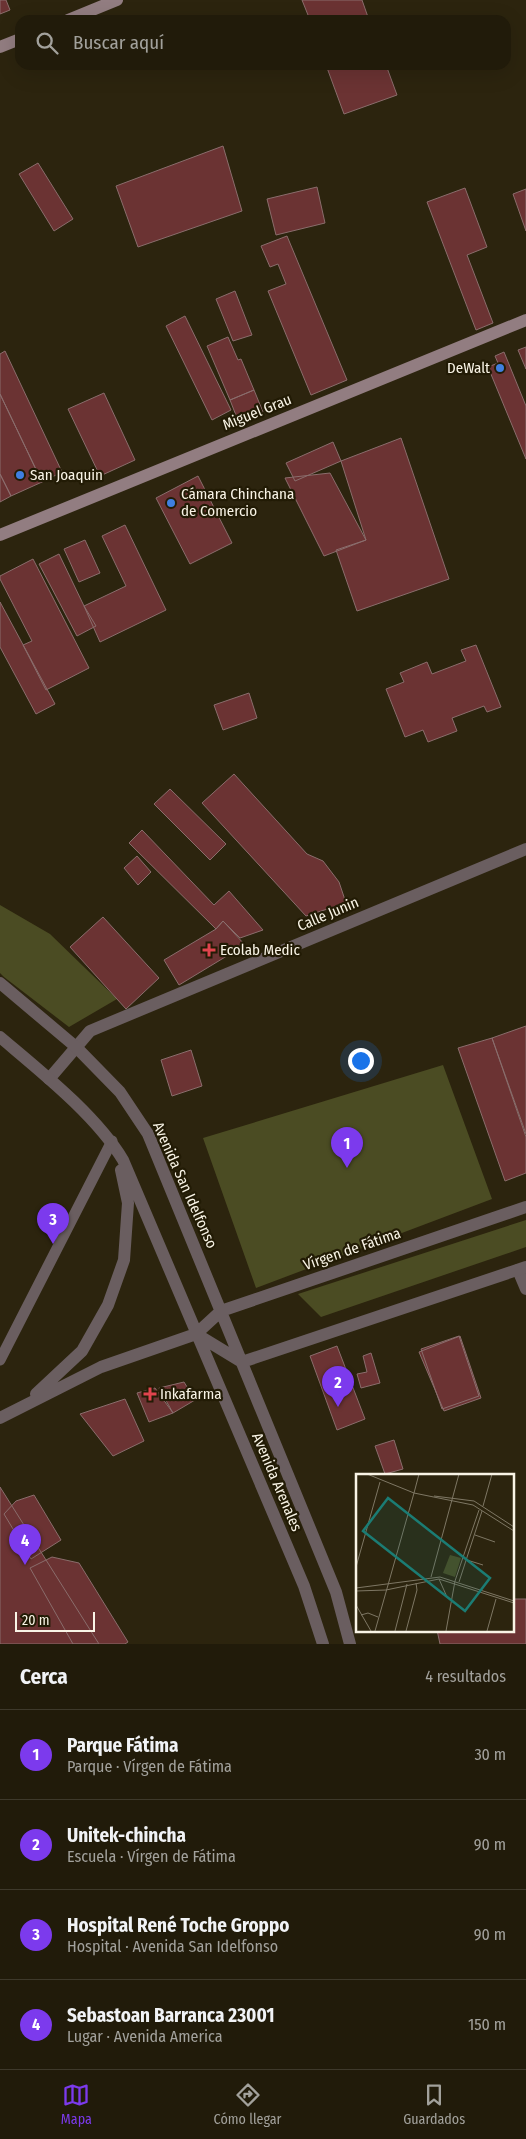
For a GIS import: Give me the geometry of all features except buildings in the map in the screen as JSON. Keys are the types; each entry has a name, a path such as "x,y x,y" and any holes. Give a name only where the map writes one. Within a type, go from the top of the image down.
{"main road":[{"path":"80,15 117,0"},
{"path":"0,48 15,41"},
{"name":"Miguel Grau","path":"0,535 526,320"}],"street":[{"name":"Calle Junin","path":"49,1079 90,1031 526,849"},
{"name":"Avenida San Idelfonso","path":"0,983 76,1047 120,1092 148,1134 336,1592 350,1644"},
{"path":"0,1037 49,1079 115,1146 146,1214 196,1334 242,1362 522,1268 526,1289"},
{"path":"0,1418 25,1404 82,1351 108,1306 124,1260 128,1203 115,1146"},
{"name":"Vírgen de Fátima","path":"25,1404 101,1367 196,1334 221,1311 526,1206"},
{"name":"Avenida Arenales","path":"196,1334 304,1586 323,1644"}],"lane":[{"path":"0,1360 115,1146"}],"shaded area":[{"path":"0,905 50,934 117,999 69,1027 4,977 0,973"},
{"path":"443,1065 492,1199 256,1288 203,1138"},
{"path":"526,1220 526,1247 321,1317 298,1294"}],"place":[{"name":"DeWalt","path":"500,368"},
{"name":"San Joaquin","path":"20,475"},
{"name":"Cámara Chinchana de Comercio","path":"171,503"},
{"name":"Ecolab Medic","path":"209,950"},
{"name":"Parque Fátima","path":"347,1168"},
{"name":"Hospital René Toche Groppo","path":"53,1244"},
{"name":"Inkafarma","path":"150,1394"},
{"name":"Unitek-chincha","path":"338,1407"},
{"name":"Sebastoan Barranca 23001","path":"25,1565"}]}
